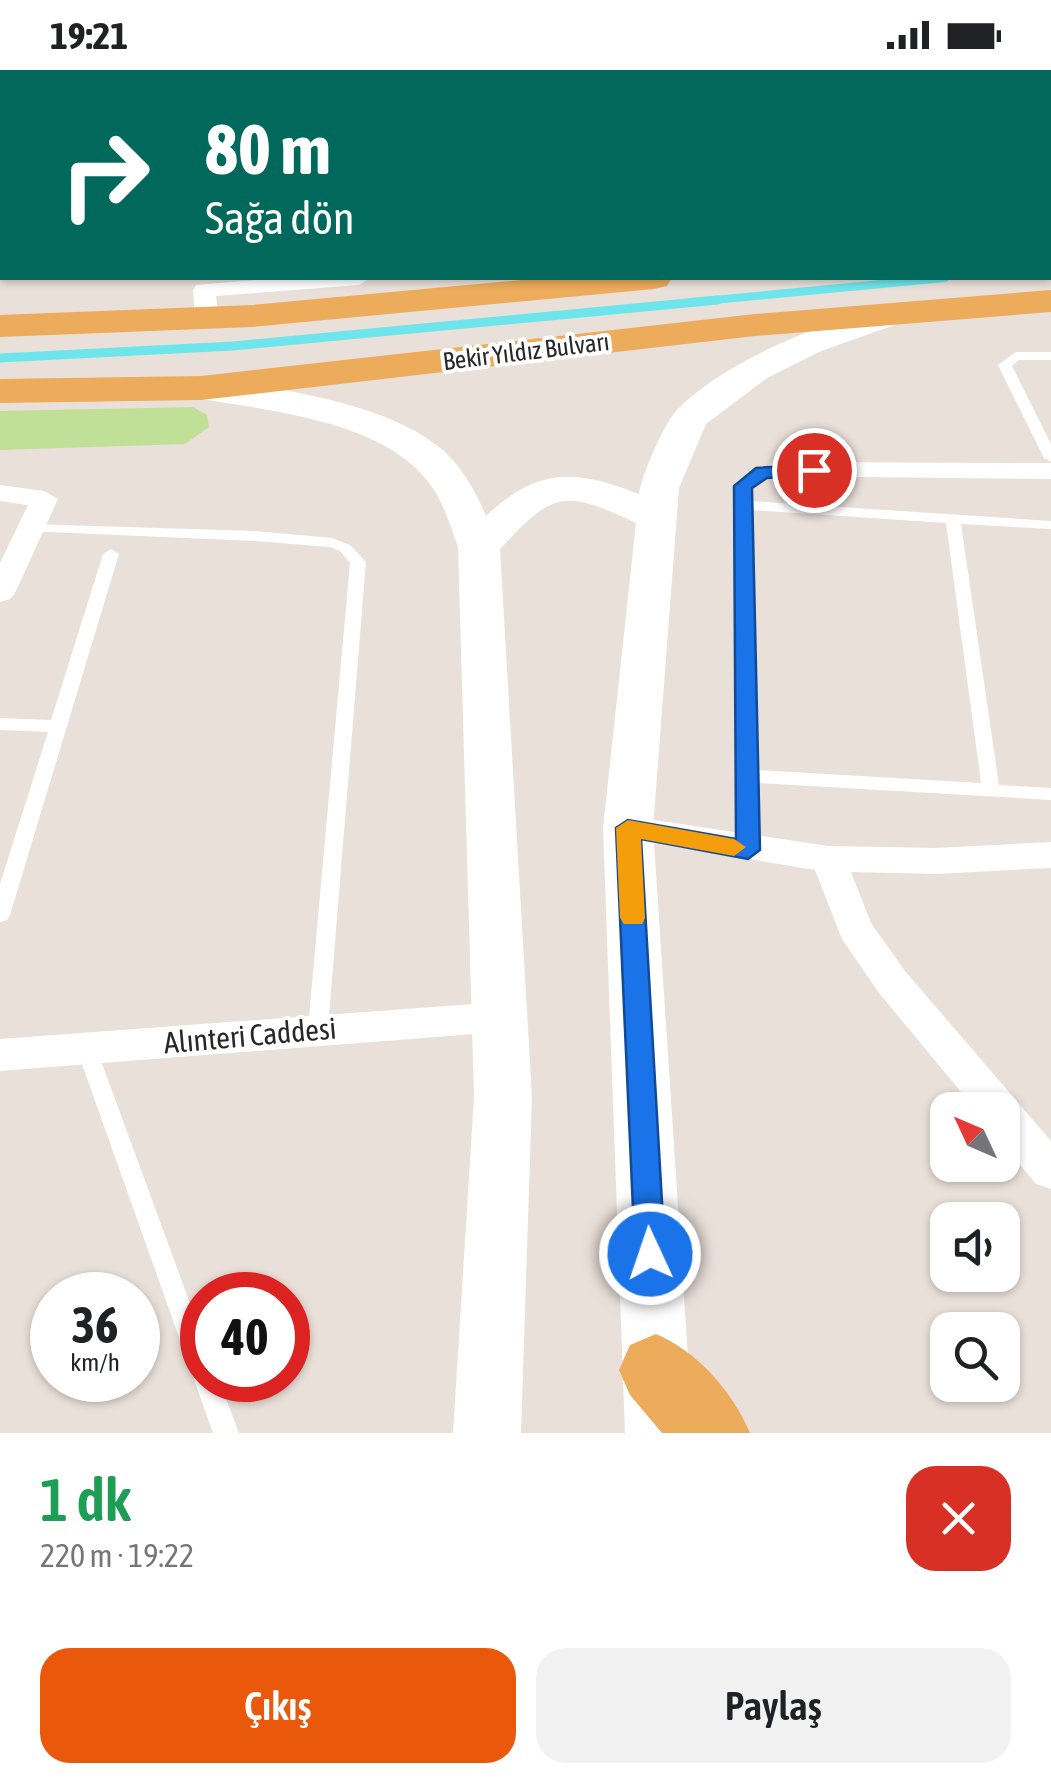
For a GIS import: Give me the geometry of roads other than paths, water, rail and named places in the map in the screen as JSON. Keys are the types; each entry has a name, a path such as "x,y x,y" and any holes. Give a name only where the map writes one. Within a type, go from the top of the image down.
{"main road":[{"name":"Bekir Yıldız Bulvarı","path":"0,326 208,318 632,280"},
{"name":"Bekir Yıldız Bulvarı","path":"0,390 200,388 755,325 1051,301"},
{"path":"658,1402 712,1433"}],"street":[{"path":"208,318 204,290 334,280"},
{"path":"658,1402 628,828 659,488 690,418 754,370 810,344 897,313"},
{"path":"200,388 338,412 410,446 449,481 479,548 503,1097 487,1433"},
{"path":"774,470 1051,471"},
{"path":"479,548 520,502 554,486 600,490 657,518"},
{"path":"0,493 44,499 0,593"},
{"path":"628,828 828,860 935,861 1051,855"},
{"path":"828,860 855,929 892,982 984,1092"},
{"name":"Alınteri Caddesi","path":"0,1055 500,1017"},
{"path":"1020,1134 1051,1171"}],"lane":[{"path":"1051,356 1016,356 1005,365 1051,458"},
{"path":"748,850 743,505 747,481 774,470"},
{"path":"743,505 1051,525"},
{"path":"953,519 990,791"},
{"path":"30,528 254,536 332,543 344,548 358,562 318,1028"},
{"path":"0,915 111,554"},
{"path":"0,724 58,726"},
{"path":"747,776 1051,794"},
{"path":"87,1050 180,1307"},
{"path":"215,1402 226,1433"}],"waterway":[{"path":"692,302 924,280"},
{"path":"0,358 233,346 718,300"}]}
